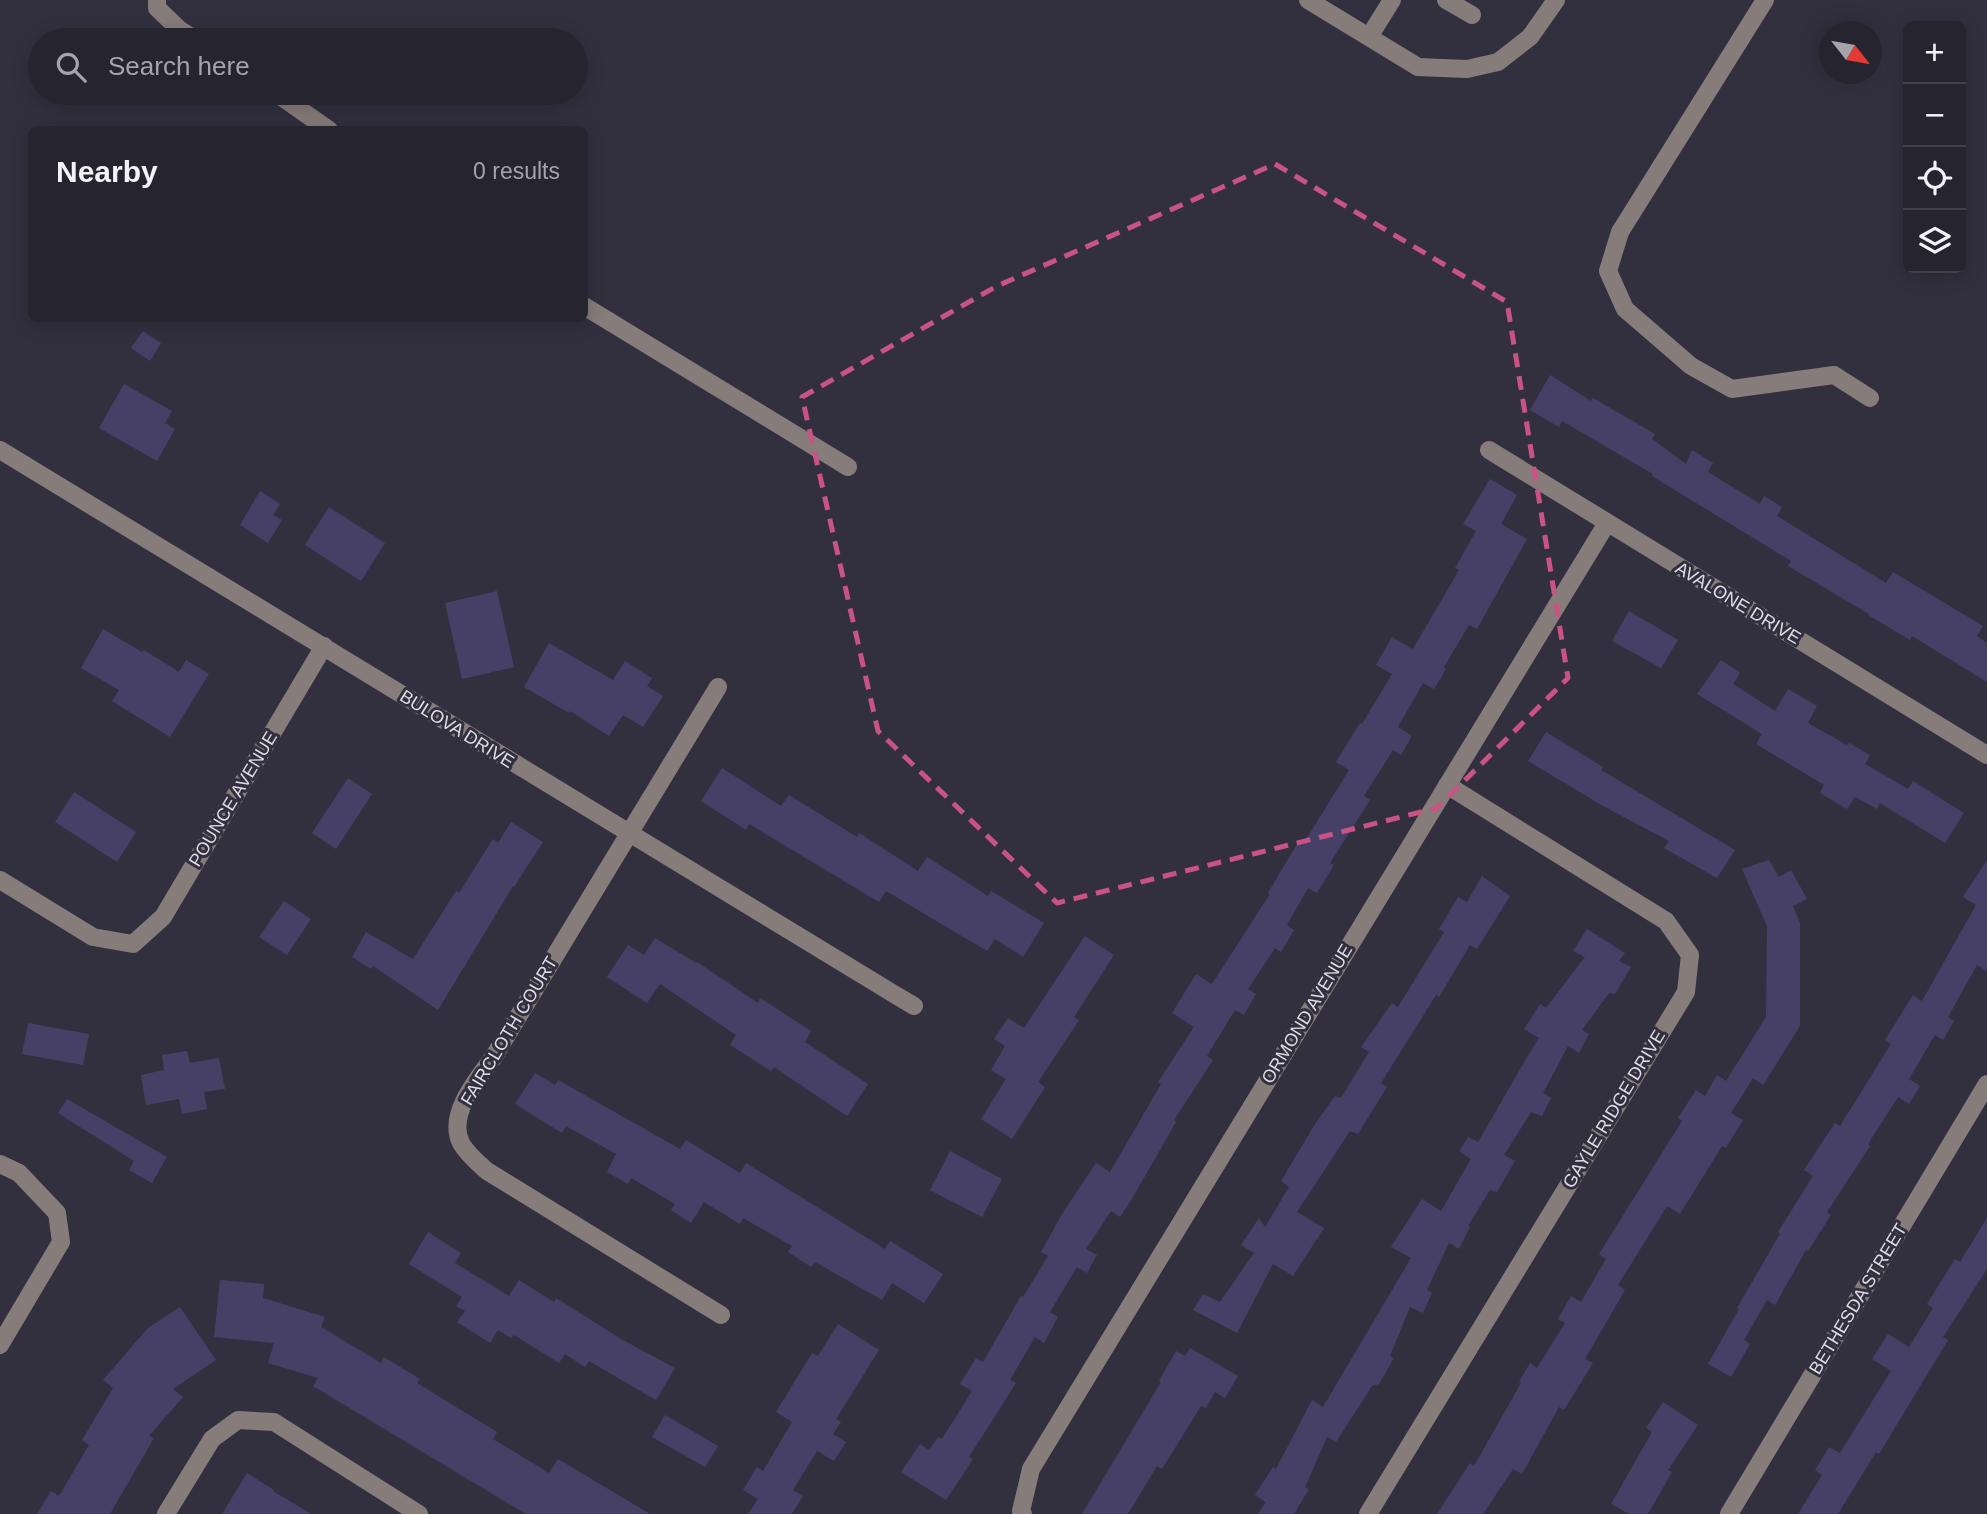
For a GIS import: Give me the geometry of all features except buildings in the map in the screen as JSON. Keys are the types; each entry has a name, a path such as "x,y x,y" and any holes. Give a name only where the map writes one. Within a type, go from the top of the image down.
{"street":[{"path":"157,0 157,8 178,28"},
{"path":"1308,0 1418,67 1467,69 1498,62 1519,46 1530,37 1556,0"},
{"path":"1369,37 1392,0"},
{"path":"1446,0 1472,15"},
{"path":"1765,0 1620,232 1608,271 1625,309 1691,366 1732,389 1834,375 1870,398"},
{"path":"294,105 324,126"},
{"path":"588,308 848,467"},
{"name":"BULOVA DRIVE","path":"0,450 914,1006"},
{"name":"AVALONE DRIVE","path":"1489,450 1987,755"},
{"name":"ORMOND AVENUE","path":"1022,1512 1031,1469 1607,523"},
{"name":"POUNCE AVENUE","path":"0,880 93,937 133,944 163,917 324,646"},
{"name":"FAIRCLOTH COURT","path":"718,687 493,1058 469,1090 458,1116 459,1140 470,1156 487,1171 721,1315"},
{"name":"GAYLE RIDGE DRIVE","path":"1367,1514 1686,992 1690,955 1666,921 1447,785"},
{"name":"BETHESDA STREET","path":"1729,1514 1987,1084"},
{"path":"0,1164 19,1173 57,1213 61,1242 0,1345"},
{"path":"166,1514 212,1439 238,1420 274,1422 419,1514"}],"highlighted area":[{"path":"1275,164 1507,302 1568,678 1437,808 1057,903 878,731 802,397 997,286"}]}
